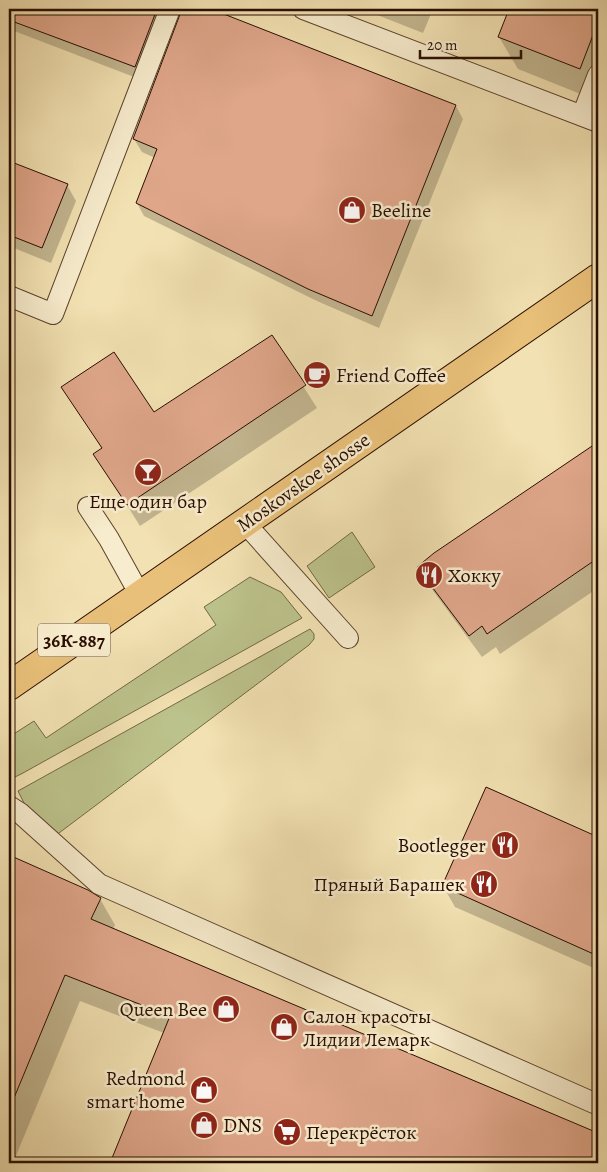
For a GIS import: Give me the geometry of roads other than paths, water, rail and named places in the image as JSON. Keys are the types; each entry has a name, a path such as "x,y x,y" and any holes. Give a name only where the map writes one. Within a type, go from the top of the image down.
{"main road":[{"name":"Moskovskoe shosse","path":"9,686 598,278"}],"lane":[{"path":"9,296 53,314 170,9"},
{"path":"303,9 590,119 598,74"},
{"path":"88,507 109,539 140,595"},
{"path":"244,522 348,638"},
{"path":"12,813 99,884 594,1103"}],"place":[{"name":"Beeline","path":"352,210"},
{"name":"Friend Coffee","path":"317,375"},
{"name":"Еще один бар","path":"148,472"},
{"name":"Хокку","path":"429,575"},
{"name":"Bootlegger","path":"505,845"},
{"name":"Пряный Барашек","path":"484,884"},
{"name":"Queen Bee","path":"226,1009"},
{"name":"Салон красоты Лидии Лемарк","path":"284,1027"},
{"name":"Redmond smart home","path":"204,1090"},
{"name":"DNS","path":"204,1125"},
{"name":"Перекрёсток","path":"287,1132"}]}
